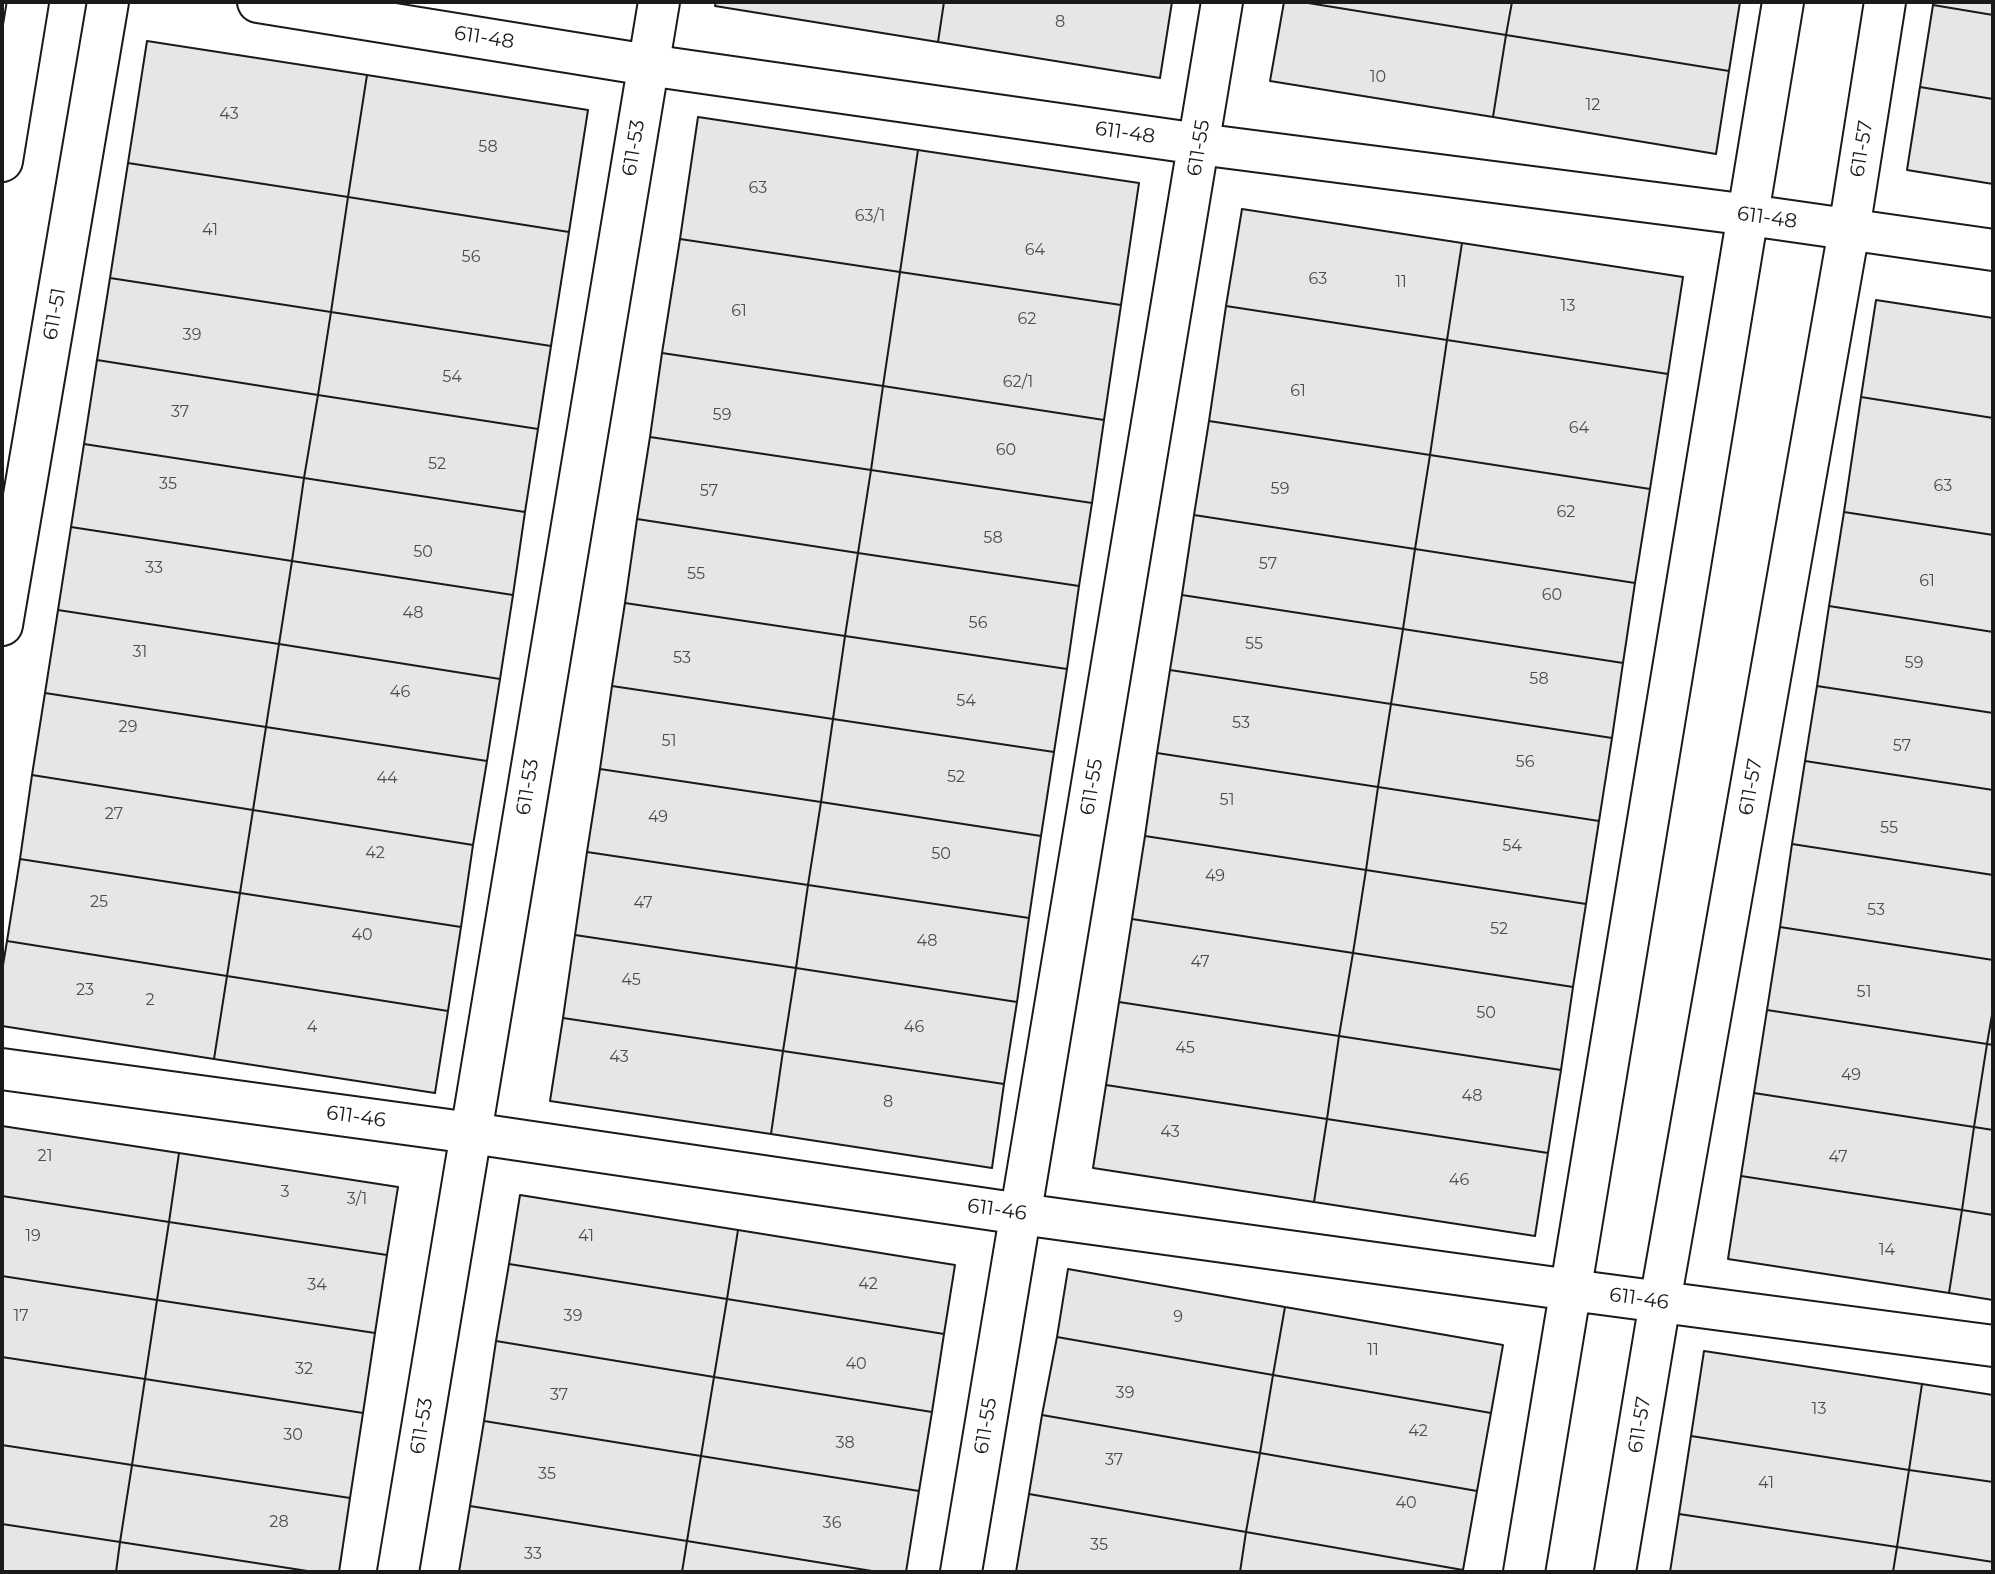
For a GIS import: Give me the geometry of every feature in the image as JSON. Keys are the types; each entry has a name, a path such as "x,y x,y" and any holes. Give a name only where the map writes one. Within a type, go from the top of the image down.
{"street":[{"path":"2,161 28,2"},
{"name":"611-51","path":"2,625 12,512 108,2"},
{"name":"611-48","path":"258,2 648,65 1199,144 1749,215 1993,250"},
{"name":"611-53","path":"398,1572 659,2"},
{"name":"611-55","path":"961,1572 1222,2"},
{"path":"1524,1572 1783,2"},
{"name":"611-57","path":"1615,1572 1849,230 1885,2"},
{"name":"611-46","path":"2,1069 471,1133 1021,1214 1993,1346"}],"building":[{"path":"716,2 944,2 938,42 715,6"},
{"path":"944,2 1172,2 1160,78 938,42"},
{"path":"1284,2 1302,2 1506,35 1493,117 1270,81"},
{"path":"1302,2 1512,2 1506,35"},
{"path":"1512,2 1740,2 1729,71 1506,35"},
{"path":"1933,2 1993,2 1993,15 1933,5"},
{"path":"1933,5 1993,15 1993,99 1920,87"},
{"path":"1506,35 1729,71 1716,154 1493,117"},
{"path":"147,41 367,75 348,197 128,163"},
{"path":"367,75 588,110 569,232 348,197"},
{"path":"1920,87 1993,99 1993,184 1907,170"},
{"path":"698,117 918,150 900,272 680,239"},
{"path":"918,150 1139,183 1121,305 900,272"},
{"path":"128,163 348,197 331,312 110,278"},
{"path":"348,197 569,232 551,346 331,312"},
{"path":"1242,209 1462,243 1447,340 1226,306"},
{"path":"680,239 900,272 883,386 662,353"},
{"path":"1462,243 1683,277 1668,374 1447,340"},
{"path":"900,272 1121,305 1104,420 883,386"},
{"path":"110,278 331,312 318,395 97,360"},
{"path":"1876,300 1993,318 1993,418 1861,397"},
{"path":"1226,306 1447,340 1430,455 1209,421"},
{"path":"331,312 551,346 538,429 318,395"},
{"path":"1447,340 1668,374 1650,489 1430,455"},
{"path":"662,353 883,386 871,470 650,437"},
{"path":"97,360 318,395 304,478 84,444"},
{"path":"883,386 1104,420 1092,503 871,470"},
{"path":"318,395 538,429 525,512 304,478"},
{"path":"1861,397 1993,418 1993,535 1844,512"},
{"path":"1209,421 1430,455 1415,549 1194,515"},
{"path":"650,437 871,470 858,553 637,519"},
{"path":"84,444 304,478 292,561 71,527"},
{"path":"1430,455 1650,489 1635,583 1415,549"},
{"path":"871,470 1092,503 1079,586 858,553"},
{"path":"304,478 525,512 513,595 292,561"},
{"path":"1844,512 1993,535 1993,632 1829,606"},
{"path":"1194,515 1415,549 1403,629 1182,595"},
{"path":"637,519 858,553 845,636 625,603"},
{"path":"71,527 292,561 279,644 58,610"},
{"path":"1415,549 1635,583 1623,663 1403,629"},
{"path":"858,553 1079,586 1067,669 845,636"},
{"path":"292,561 513,595 500,679 279,644"},
{"path":"1182,595 1403,629 1391,704 1170,670"},
{"path":"625,603 845,636 833,719 612,686"},
{"path":"1829,606 1993,632 1993,713 1817,686"},
{"path":"58,610 279,644 266,727 45,693"},
{"path":"1403,629 1623,663 1612,738 1391,704"},
{"path":"845,636 1067,669 1054,752 833,719"},
{"path":"279,644 500,679 487,761 266,727"},
{"path":"1170,670 1391,704 1378,787 1157,753"},
{"path":"612,686 833,719 821,802 600,769"},
{"path":"1817,686 1993,713 1993,790 1805,761"},
{"path":"45,693 266,727 253,810 32,775"},
{"path":"1391,704 1612,738 1599,821 1378,787"},
{"path":"833,719 1054,752 1041,836 821,802"},
{"path":"266,727 487,761 473,845 253,810"},
{"path":"1157,753 1378,787 1366,870 1145,836"},
{"path":"1805,761 1993,790 1993,875 1792,844"},
{"path":"600,769 821,802 808,885 587,852"},
{"path":"32,775 253,810 240,893 20,859"},
{"path":"1378,787 1599,821 1586,904 1366,870"},
{"path":"821,802 1041,836 1029,918 808,885"},
{"path":"253,810 473,845 461,927 240,893"},
{"path":"1145,836 1366,870 1353,953 1132,919"},
{"path":"1792,844 1993,875 1993,960 1780,927"},
{"path":"587,852 808,885 796,968 575,935"},
{"path":"20,859 240,893 227,976 7,941"},
{"path":"1366,870 1586,904 1573,987 1353,953"},
{"path":"808,885 1029,918 1017,1002 796,968"},
{"path":"240,893 461,927 448,1011 227,976"},
{"path":"1132,919 1353,953 1339,1036 1119,1002"},
{"path":"1780,927 1993,960 1993,1009 1987,1044 1767,1010"},
{"path":"575,935 796,968 783,1051 563,1018"},
{"path":"7,941 227,976 214,1059 2,1026 2,971"},
{"path":"1353,953 1573,987 1561,1070 1339,1036"},
{"path":"796,968 1017,1002 1004,1084 783,1051"},
{"path":"227,976 448,1011 435,1093 214,1059"},
{"path":"1119,1002 1339,1036 1327,1119 1106,1085"},
{"path":"1993,1009 1993,1045 1987,1044"},
{"path":"1767,1010 1987,1044 1974,1127 1754,1093"},
{"path":"563,1018 783,1051 771,1134 550,1101"},
{"path":"1339,1036 1561,1070 1548,1153 1327,1119"},
{"path":"1987,1044 1993,1045 1993,1130 1974,1127"},
{"path":"783,1051 1004,1084 992,1168 771,1134"},
{"path":"1106,1085 1327,1119 1314,1202 1093,1168"},
{"path":"1754,1093 1974,1127 1962,1210 1741,1176"},
{"path":"1327,1119 1548,1153 1535,1236 1314,1202"},
{"path":"2,1126 179,1153 169,1222 2,1196"},
{"path":"1974,1127 1993,1130 1993,1215 1962,1210"},
{"path":"179,1153 398,1187 387,1255 169,1222"},
{"path":"1741,1176 1962,1210 1949,1293 1728,1259"},
{"path":"520,1195 738,1230 727,1299 509,1264"},
{"path":"2,1196 169,1222 157,1300 2,1276"},
{"path":"1962,1210 1993,1215 1993,1300 1949,1293"},
{"path":"169,1222 387,1255 375,1333 157,1300"},
{"path":"738,1230 955,1265 944,1334 727,1299"},
{"path":"509,1264 727,1299 714,1377 496,1341"},
{"path":"1068,1269 1285,1307 1273,1375 1057,1337"},
{"path":"2,1276 157,1300 145,1379 2,1357"},
{"path":"727,1299 944,1334 932,1412 714,1377"},
{"path":"157,1300 375,1333 363,1413 145,1379"},
{"path":"1285,1307 1503,1345 1491,1413 1273,1375"},
{"path":"1057,1337 1273,1375 1260,1453 1042,1415"},
{"path":"496,1341 714,1377 701,1456 484,1421"},
{"path":"1704,1351 1922,1384 1909,1470 1691,1436"},
{"path":"2,1357 145,1379 132,1465 2,1445"},
{"path":"1273,1375 1491,1413 1477,1491 1260,1453"},
{"path":"714,1377 932,1412 919,1491 701,1456"},
{"path":"145,1379 363,1413 350,1498 132,1465"},
{"path":"1922,1384 1993,1395 1993,1482 1909,1470"},
{"path":"1042,1415 1260,1453 1246,1532 1029,1494"},
{"path":"484,1421 701,1456 687,1541 470,1506"},
{"path":"1691,1436 1909,1470 1897,1547 1679,1514"},
{"path":"2,1445 132,1465 120,1542 2,1524"},
{"path":"1260,1453 1477,1491 1463,1570 1246,1532"},
{"path":"701,1456 919,1491 906,1572 878,1572 687,1541"},
{"path":"132,1465 350,1498 339,1572 314,1572 120,1542"},
{"path":"1909,1470 1993,1482 1993,1562 1897,1547"},
{"path":"1029,1494 1246,1532 1240,1572 1016,1572"},
{"path":"470,1506 687,1541 682,1572 459,1572"},
{"path":"1679,1514 1897,1547 1893,1572 1670,1572"},
{"path":"2,1524 120,1542 116,1572 2,1572"},
{"path":"1246,1532 1463,1570 1463,1572 1240,1572"},
{"path":"687,1541 878,1572 682,1572"},
{"path":"120,1542 314,1572 116,1572"},
{"path":"1897,1547 1993,1562 1993,1572 1893,1572"}]}
